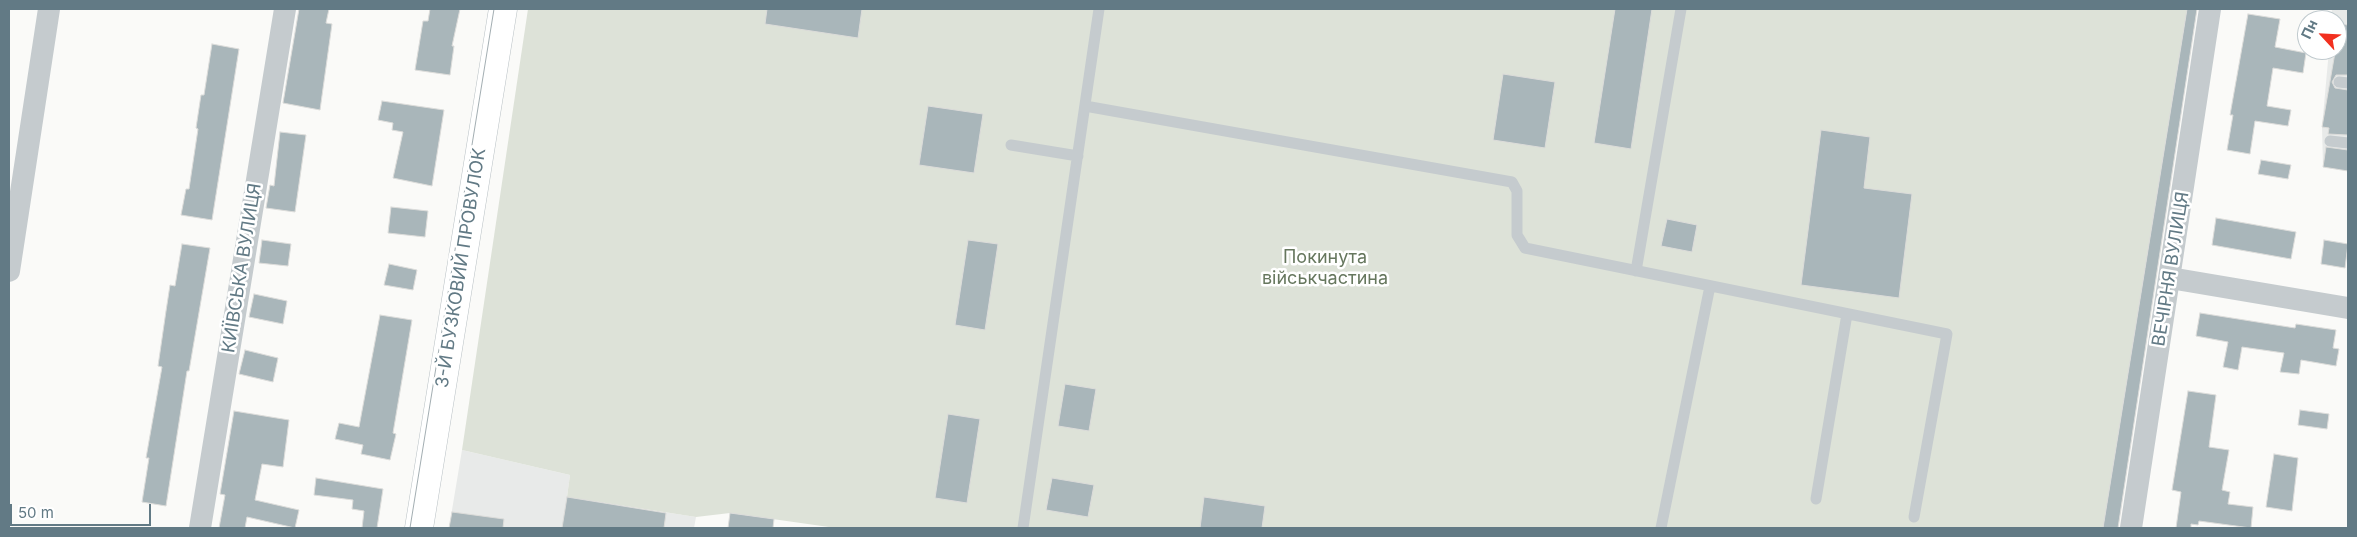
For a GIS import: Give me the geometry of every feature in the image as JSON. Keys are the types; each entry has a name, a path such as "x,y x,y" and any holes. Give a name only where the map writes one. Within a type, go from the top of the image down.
{"street":[{"path":"9,271 49,9"},
{"name":"КИЇВСЬКА ВУЛИЦЯ","path":"200,528 285,9"},
{"name":"3-Й БУЗКОВИЙ ПРОВУЛОК","path":"419,528 503,9"},
{"name":"ВЕЧІРНЯ ВУЛИЦЯ","path":"2131,528 2210,9"},
{"path":"2170,278 2348,308"}],"lane":[{"path":"1023,528 1099,9"},
{"path":"1636,271 1681,9"},
{"path":"1085,106 1512,182 1517,191 1517,234 1525,248 1947,334 1914,517"},
{"path":"2330,141 2348,143"},
{"path":"1011,145 1078,156"},
{"path":"1662,528 1710,286"},
{"path":"1816,499 1847,314"}],"shaded area":[{"path":"2348,9 2348,171 2323,167 2322,127 2328,60 2347,60 2347,10 2332,10"},
{"path":"462,450 570,475 567,497 696,517 694,528 449,528"}],"green space":[{"name":"Покинута військчастина","path":"528,9 2187,9 2103,528 836,528 730,513 696,517 567,497 570,475 462,450"}],"building":[{"path":"299,9 329,9 326,23 332,24 320,110 283,103"},
{"path":"430,9 460,9 452,46 454,46 450,75 415,70 423,21 428,21"},
{"path":"767,9 862,9 858,38 765,24"},
{"path":"1615,9 1652,9 1631,149 1594,143"},
{"path":"2187,9 2197,9 2118,528 2103,528"},
{"path":"2248,14 2280,19 2275,47 2297,51 2297,60 2305,60 2303,73 2273,68 2267,106 2291,110 2288,126 2255,121 2250,154 2227,150 2233,115 2230,115"},
{"path":"2348,25 2348,75 2336,75 2332,82 2335,88 2348,90 2348,135 2328,134 2329,128 2322,127 2334,60 2347,60"},
{"path":"212,44 239,49 212,220 181,215 186,189 189,189 201,95 204,95"},
{"path":"1503,74 1555,82 1545,148 1493,140"},
{"path":"382,101 444,110 432,186 393,178 403,132 392,130 393,123 378,120"},
{"path":"928,106 983,114 974,173 919,165"},
{"path":"1821,130 1870,137 1864,188 1912,194 1899,298 1801,285"},
{"path":"280,132 306,135 295,212 266,208 270,185 274,186"},
{"path":"2326,147 2348,150 2348,171 2323,167"},
{"path":"2261,160 2291,165 2288,179 2258,174"},
{"path":"391,207 428,211 425,237 388,233"},
{"path":"2216,218 2296,232 2291,259 2212,245"},
{"path":"1667,219 1697,225 1692,252 1661,246"},
{"path":"262,240 291,244 288,266 259,263"},
{"path":"968,240 998,244 985,330 955,325"},
{"path":"2324,240 2348,244 2345,268 2321,264"},
{"path":"182,244 210,248 189,371 187,371 166,506 142,502 149,458 146,458 162,367 158,366 170,285 175,286"},
{"path":"389,264 417,270 413,290 384,285"},
{"path":"254,294 287,301 283,324 249,317"},
{"path":"2200,313 2295,328 2296,324 2336,330 2333,348 2339,349 2336,366 2301,360 2299,374 2280,372 2284,353 2242,347 2238,370 2223,367 2228,342 2196,336"},
{"path":"380,315 412,320 393,433 396,434 390,460 361,454 363,445 335,439 339,423 359,427"},
{"path":"245,350 278,358 273,382 239,374"},
{"path":"1065,384 1096,389 1089,431 1058,426"},
{"path":"2188,391 2216,395 2209,447 2229,450 2222,490 2230,492 2228,504 2253,507 2251,528 2199,521 2198,525 2191,524 2191,528 2176,528 2181,492 2172,490"},
{"path":"2300,410 2329,414 2327,429 2298,425"},
{"path":"234,411 289,420 283,467 262,464 255,500 299,510 295,528 247,517 245,528 219,528 225,495 220,494"},
{"path":"948,414 980,419 967,503 935,498"},
{"path":"2274,454 2298,458 2292,511 2266,507"},
{"path":"316,478 383,489 377,528 362,528 364,511 352,509 353,500 314,495"},
{"path":"1052,478 1094,485 1088,517 1046,510"},
{"path":"567,497 666,513 664,528 562,528"},
{"path":"1204,497 1265,506 1262,528 1200,528"},
{"path":"452,512 504,519 503,528 449,528"},
{"path":"730,513 774,519 773,528 728,528"}],"tram line":[{"path":"410,528 494,9"}]}
